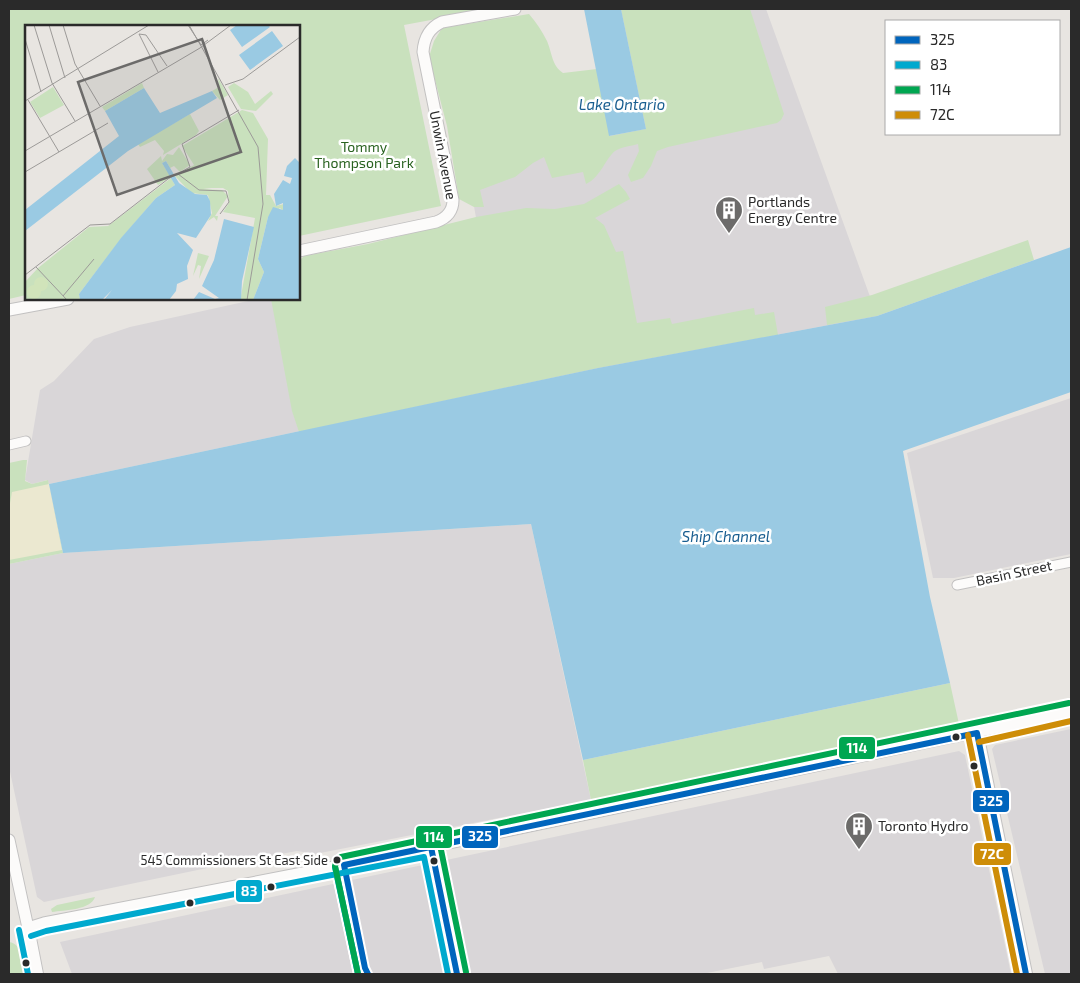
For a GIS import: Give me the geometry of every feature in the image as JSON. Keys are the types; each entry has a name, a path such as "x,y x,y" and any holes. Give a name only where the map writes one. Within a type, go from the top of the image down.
{"main road":[{"path":"977,732 1026,974"},
{"path":"28,928 37,974"}],"street":[{"name":"Unwin Avenue","path":"300,251 436,222 447,216 452,209 453,200 423,52 426,37 432,28 442,22 515,9"},
{"path":"9,310 63,300"},
{"path":"9,445 26,441"},
{"name":"Basin Street","path":"957,585 1071,562"},
{"path":"9,840 28,928 44,923 344,865 1071,712"}],"shaded area":[{"name":"Portlands Energy Centre","path":"621,9 766,9 877,316 598,368 49,484 47,480 32,484 25,480 40,390 54,381 94,339 130,327 252,300 300,300 300,272 479,234 459,124 610,136 646,129"},
{"path":"1071,398 1071,554 954,578 933,578 907,453"},
{"path":"531,524 591,800 315,854 297,851 44,902 37,897 9,767 9,564 63,553"},
{"path":"1071,729 1071,974 1045,974 992,749 995,745"},
{"path":"959,751 965,755 1011,974 838,974 829,956 764,969 762,962 702,974 72,974 60,942"}],"green space":[{"name":"Tommy Thompson Park","path":"9,9 490,9 404,25 441,206 300,236 300,25 25,25 25,295 9,299"},
{"path":"621,9 750,9 784,114 781,120 777,123 657,151 651,166 643,178 631,182 628,175 639,151 638,144 615,151 599,173 586,184 583,172 552,178 544,157 515,177 480,190 484,207 474,207 459,199 447,126 429,57 434,41 442,28 529,14 545,37 554,63 559,70 563,73 597,69 610,136 646,129"},
{"path":"619,184 630,199 595,218 604,225 616,252 623,251 637,323 670,318 672,324 754,308 755,315 774,312 778,335 598,368 299,432 292,411 271,300 300,300 300,260 304,256 368,244 476,217 526,208 555,209 584,204"},
{"path":"1028,240 1034,260 877,316 827,325 825,307 872,295"},
{"path":"27,460 25,481 32,484 48,480 63,553 9,564 9,463"},
{"path":"950,683 959,724 591,800 583,760"},
{"path":"95,897 88,905 77,909 52,912 51,909 57,905"},
{"path":"9,942 14,943 20,950 26,974 9,974"}],"sand":[{"path":"49,484 62,550 9,560 9,509 12,492"}],"water":[{"name":"Lake Ontario","path":"584,9 621,9 646,129 609,136"},
{"name":"Ship Channel","path":"1071,247 1071,392 903,451 930,597 950,683 583,760 531,524 63,553 49,484 598,368 877,316"}],"transit line":[{"name":"114","path":"358,974 335,866 337,860 341,857 1069,703"},
{"name":"72C","path":"979,742 1071,721"},
{"name":"325","path":"368,974 365,968 344,865 977,733 1026,974"},
{"name":"72C","path":"968,735 1017,974"},
{"name":"114","path":"440,845 466,972"},
{"name":"325","path":"431,847 457,974"},
{"name":"83","path":"31,936 46,931 424,857 448,974"},
{"name":"83","path":"335,867 358,974"},
{"name":"83","path":"19,930 28,974"}],"place":[{"name":"Portlands Energy Centre","path":"729,234"},
{"name":"Toronto Hydro","path":"859,850"},
{"name":"545 Commissioners St East Side","path":"337,860"}]}
